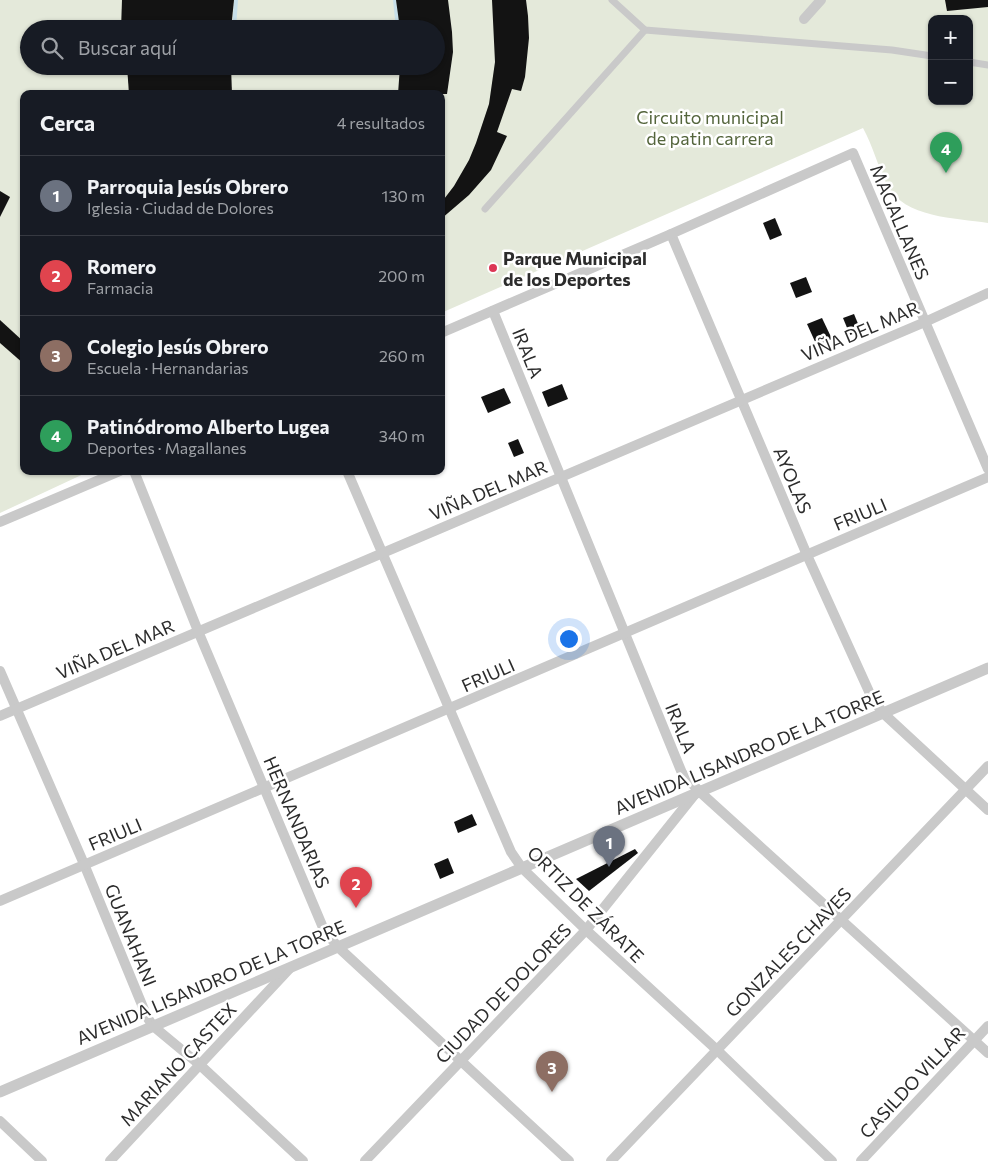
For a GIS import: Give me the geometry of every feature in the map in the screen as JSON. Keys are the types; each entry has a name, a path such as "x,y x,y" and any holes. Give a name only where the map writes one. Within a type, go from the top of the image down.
{"street":[{"path":"612,0 645,30 892,50 928,55"},
{"path":"804,18 821,0"},
{"path":"485,209 645,30"},
{"path":"973,63 988,65"},
{"name":"MAGALLANES","path":"670,234 853,153 988,468"},
{"path":"445,331 670,234"},
{"name":"AYOLAS","path":"670,234 740,400 871,696 883,713 988,810"},
{"name":"VIÑA DEL MAR","path":"0,716 925,322 988,293"},
{"name":"IRALA","path":"494,311 682,773 698,793 842,920 988,1053"},
{"path":"0,522 111,475"},
{"name":"HERNANDARIAS","path":"136,475 198,631 324,930 338,947 569,1161"},
{"name":"ORTIZ DE ZÁRATE","path":"349,475 511,852 522,868 586,930 717,1050 832,1161"},
{"name":"FRIULI","path":"0,902 84,864 988,477"},
{"name":"AVENIDA LISANDRO DE LA TORRE","path":"0,1092 988,668"},
{"name":"GUANAHANI","path":"0,671 84,864 147,1017 153,1026 200,1065 303,1161"},
{"name":"GONZALES CHAVES","path":"611,1161 988,766"},
{"name":"CIUDAD DE DOLORES","path":"365,1161 586,930 698,793"},
{"name":"MARIANO CASTEX","path":"110,1161 291,967"},
{"name":"CASILDO VILLAR","path":"861,1161 988,1026"},
{"path":"0,1121 42,1161"}],"green space":[{"name":"Parque Municipal de los Deportes","path":"0,0 988,0 988,223 932,215 905,204 895,196 887,185 863,128 445,311 445,90 20,90 20,475 81,475 0,513"}],"water":[{"path":"234,0 238,0 237,20 233,20"},
{"path":"393,0 396,0 399,20 395,20"}],"building":[{"path":"122,0 234,0 232,20 121,20"},
{"path":"396,0 448,0 453,52 447,94 445,94 445,90 398,90 399,75 445,75 445,20 399,20"},
{"path":"492,0 526,0 529,38 525,77 521,91 512,89 497,132 507,136 491,170 469,195 445,216 445,198 469,160 489,104 495,62"},
{"path":"945,0 988,0 988,7 947,11"},
{"path":"128,75 231,75 232,90 129,90"},
{"path":"0,191 10,197 0,217"},
{"path":"775,218 782,235 770,240 763,223"},
{"path":"806,277 812,292 796,298 790,283"},
{"path":"854,314 861,331 850,335 843,318"},
{"path":"822,318 832,339 817,346 807,324"},
{"path":"0,320 20,338 20,360 0,343"},
{"path":"562,384 568,399 548,407 542,392"},
{"path":"504,388 511,403 488,413 481,397"},
{"path":"518,439 524,453 514,457 508,443"},
{"path":"472,814 477,825 458,833 454,822"},
{"path":"635,849 638,853 589,891 576,879"},
{"path":"448,858 454,873 440,879 434,864"}],"place":[{"name":"Patinódromo Alberto Lugea","path":"946,173"},
{"name":"Parque Municipal de los Deportes","path":"493,268"},
{"name":"Parroquia Jesús Obrero","path":"609,867"},
{"name":"Romero","path":"356,908"},
{"name":"Colegio Jesús Obrero","path":"552,1092"}],"park label":[{"name":"Circuito municipal de patin carrera","path":"710,127"}]}
